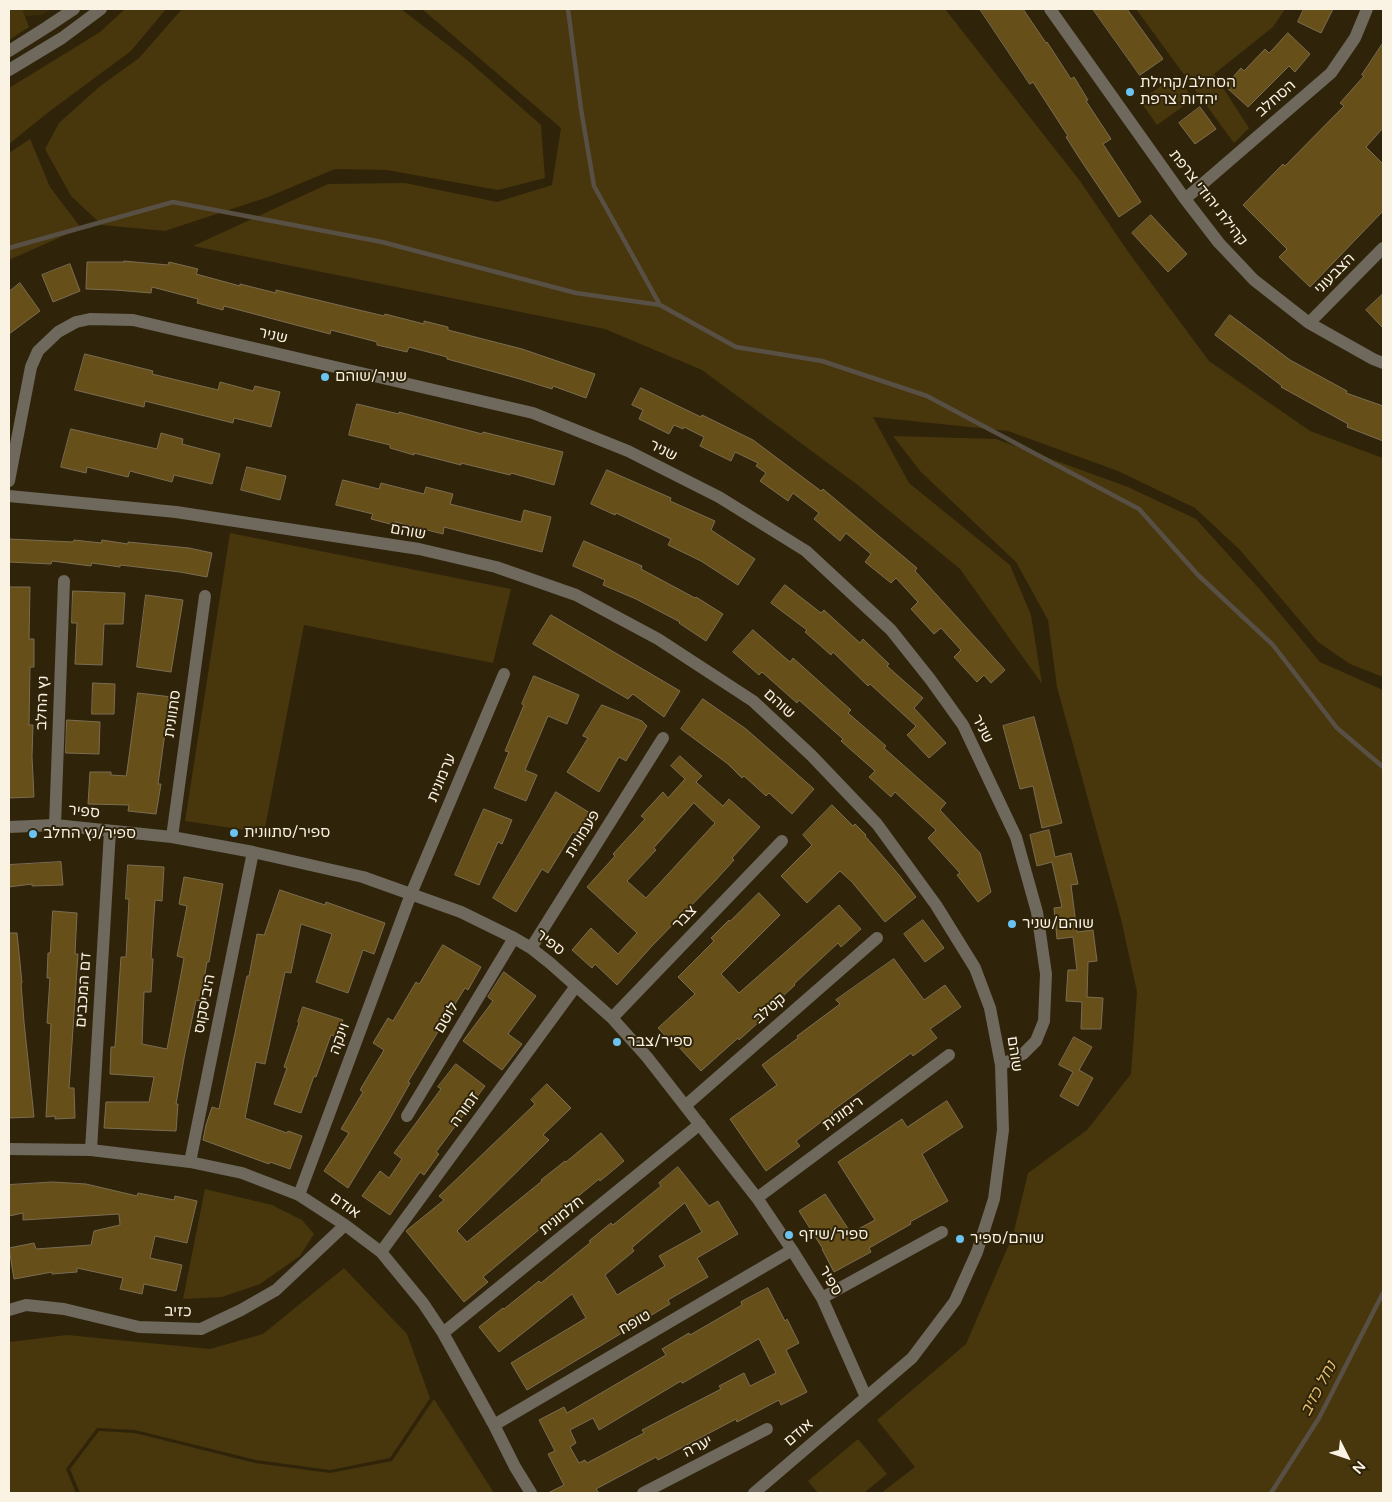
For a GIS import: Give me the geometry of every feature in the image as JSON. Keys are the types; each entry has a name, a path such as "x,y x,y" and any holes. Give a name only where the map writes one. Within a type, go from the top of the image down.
{"street":[{"path":"9,51 74,9"},
{"path":"9,70 62,38 102,9"},
{"name":"קהילת יהודי צרפת","path":"1050,9 1185,199 1219,243 1254,280 1309,323 1373,359 1383,362"},
{"name":"הסחלב","path":"1185,199 1332,73 1355,38 1367,9"},
{"name":"הצבעוני","path":"1309,323 1383,248"},
{"name":"שניר","path":"9,481 31,367 38,351 58,332 76,322 90,319 133,320 533,413 628,451 720,497 806,551 891,630 963,725 1016,837 1037,912 1046,974 1044,1022 1036,1042 1023,1054 1001,1066"},
{"name":"שוהם","path":"9,496 176,512 419,550 496,567 576,595 658,639 753,701 811,755 877,824 936,905 975,968 990,1008 1001,1066 1003,1130 994,1199 977,1252 955,1301 912,1358 866,1397"},
{"name":"נץ החלב","path":"55,825 64,581"},
{"name":"סתוונית","path":"172,837 205,596"},
{"name":"ערמונית","path":"411,894 504,674"},
{"name":"פעמונית","path":"531,948 663,738"},
{"name":"ספיר","path":"9,827 55,825 172,837 253,852 363,877 461,912 531,948 612,1018 647,1057 757,1198 822,1298 866,1397"},
{"name":"דם המכבים","path":"90,1150 110,831"},
{"name":"צבר","path":"612,1018 782,841"},
{"name":"היביסקוס","path":"190,1162 253,852"},
{"name":"וינקה","path":"299,1195 411,894"},
{"name":"לוטם","path":"407,1116 514,938"},
{"name":"קטלב","path":"686,1106 877,938"},
{"name":"זמורה","path":"381,1252 576,986"},
{"name":"רימונית","path":"757,1198 949,1056"},
{"name":"חלמונית","path":"444,1333 700,1124"},
{"name":"אודם","path":"9,1149 90,1150 190,1162 242,1173 299,1195 345,1225 381,1252 423,1303 444,1333 515,1467 531,1493"},
{"name":"כזיב","path":"9,1310 26,1305 64,1309 139,1327 202,1328 241,1310 276,1290 345,1225"},
{"path":"822,1298 942,1232"},
{"name":"טופח","path":"494,1425 792,1250"},
{"name":"אודם","path":"754,1493 866,1397"},
{"name":"יערה","path":"643,1493 767,1429"}],"shaded area":[{"path":"9,9 51,9 43,15 9,17"},
{"path":"9,9 22,9 29,27 9,40"},
{"path":"125,9 166,9 131,51 9,144 9,88 100,32"},
{"path":"182,9 401,9 466,59 541,125 545,178 498,190 387,170 335,169 268,197 165,231 102,225 71,196 45,149 59,123 99,87 139,58"},
{"path":"422,9 945,9 1080,181 1129,253 1209,361 1310,431 1383,458 1383,677 1350,664 1318,642 1240,550 1195,508 1118,471 1008,431 873,417 909,483 1010,565 1031,615 1042,684 960,569 859,486 702,370 605,329 193,246 328,184 405,183 497,202 552,185 561,128"},
{"path":"1136,9 1285,9 1273,27 1214,74 1249,128 1234,143"},
{"path":"1176,75 1193,99 1157,125 1140,101"},
{"path":"30,139 50,187 81,228 9,260 9,153"},
{"path":"893,436 996,439 1128,487 1196,519 1263,593 1320,662 1383,690 1383,1493 881,1493 915,1467 877,1420 966,1344 1013,1235 1028,1173 1087,1130 1131,1074 1137,992 1121,919 1057,687 1048,620 1016,562 921,472"},
{"path":"230,533 511,589 493,663 304,625 264,833 185,821"},
{"path":"205,1189 272,1205 302,1220 314,1234 300,1256 260,1284 222,1297 183,1299"},
{"path":"344,1268 407,1334 430,1398 390,1458 330,1470 256,1460 135,1430 97,1428 66,1469 76,1493 9,1493 9,1342 67,1335 210,1349 263,1334"},
{"path":"434,1399 494,1493 80,1493 70,1469 99,1431 135,1433 255,1463 330,1473 392,1461"},
{"path":"858,1439 887,1474 864,1493 818,1493 808,1481"}],"building":[{"path":"980,9 1023,9 1071,79 1074,77 1088,100 1086,101 1111,139 1103,144 1141,202 1119,217 1080,159 1066,137 1068,136 1033,82 1030,84"},
{"path":"1093,9 1127,9 1163,59 1140,75"},
{"path":"1304,9 1333,9 1321,33 1298,22"},
{"path":"1288,33 1310,54 1295,72 1289,66 1248,107 1225,86 1241,68 1244,71 1265,49 1269,53"},
{"path":"1383,43 1383,128 1366,147 1383,164 1383,211 1310,287 1279,257 1287,249 1243,205 1283,164 1285,166 1344,106 1340,103 1364,76 1362,75"},
{"path":"1200,107 1216,129 1195,144 1179,123"},
{"path":"1151,215 1187,254 1168,272 1132,233"},
{"path":"124,261 168,265 169,262 198,269 196,274 240,286 240,284 276,293 276,290 424,324 424,321 448,327 448,330 522,349 595,374 586,398 553,386 552,389 409,347 407,352 377,345 377,342 331,330 330,334 224,306 223,310 197,303 198,299 152,287 151,293 86,289 87,262"},
{"path":"70,264 80,291 53,302 42,275"},
{"path":"20,283 40,311 9,334 9,292"},
{"path":"1383,294 1383,328 1366,310"},
{"path":"1230,315 1290,360 1347,391 1346,393 1383,406 1383,441 1347,427 1348,424 1281,387 1215,335"},
{"path":"85,354 153,371 152,374 218,390 220,382 253,391 255,386 280,392 271,427 234,418 233,423 145,401 144,407 75,390"},
{"path":"641,388 753,440 821,491 823,489 917,568 915,571 1005,670 991,683 984,675 977,682 954,657 961,650 941,628 934,634 911,609 918,602 896,578 891,583 865,562 871,554 846,533 840,541 814,519 819,513 793,493 788,501 760,481 766,473 756,466 758,463 735,452 731,461 700,446 704,437 684,427 683,429 674,425 669,434 639,419 643,410 632,405"},
{"path":"357,404 399,414 399,412 482,434 483,432 563,452 554,485 511,473 510,475 414,453 414,455 390,448 390,445 349,435"},
{"path":"71,429 157,449 161,433 183,439 182,444 220,454 212,484 174,475 172,482 130,471 128,477 87,467 86,473 61,467"},
{"path":"247,467 286,476 280,500 241,490"},
{"path":"607,470 671,498 670,501 715,521 711,530 755,559 738,585 701,561 668,545 671,539 616,513 615,515 591,504"},
{"path":"343,480 379,489 381,483 424,494 426,487 453,494 450,504 521,522 524,510 551,517 542,552 444,527 443,534 395,522 394,525 371,519 373,514 336,505"},
{"path":"9,539 73,542 74,540 101,543 102,540 128,544 128,542 189,548 212,553 207,577 120,565 120,567 92,563 91,566 52,561 51,564 9,562"},
{"path":"584,541 642,566 641,569 696,597 723,614 706,641 680,622 636,599 603,585 605,580 573,566"},
{"path":"785,585 821,613 824,610 860,643 863,639 889,664 887,666 923,698 914,708 946,743 929,758 907,735 916,726 870,684 868,686 833,652 831,655 805,632 807,630 771,603"},
{"path":"9,587 30,587 29,639 34,639 34,667 30,667 29,725 33,725 34,797 9,798"},
{"path":"73,591 125,593 123,624 104,624 102,665 75,664 77,623 72,623"},
{"path":"146,595 183,600 171,672 137,667"},
{"path":"551,615 680,691 664,717 633,694 628,699 533,644"},
{"path":"753,630 790,662 793,658 851,710 848,713 886,746 884,748 946,803 940,810 980,853 991,892 978,902 957,875 960,873 928,838 936,830 895,792 891,797 869,777 875,771 841,741 843,739 799,700 797,703 762,672 759,675 733,652"},
{"path":"534,676 579,695 567,724 548,716 525,770 537,775 526,801 494,788 509,752 505,751"},
{"path":"93,683 115,684 114,714 92,714"},
{"path":"138,693 172,697 169,718 167,718 158,784 161,784 156,814 128,811 129,805 88,804 90,772 111,772 111,775 126,776"},
{"path":"703,699 746,729 814,789 792,814 769,793 766,796 744,776 742,778 728,764 681,729"},
{"path":"602,705 642,721 647,726 626,761 619,757 599,792 567,772 588,738 583,736"},
{"path":"1034,717 1062,823 1042,828 1033,786 1020,789 1003,726"},
{"path":"67,720 100,722 99,754 66,753"},
{"path":"680,756 702,776 696,782 723,806 729,799 760,827 732,858 734,860 617,985 595,964 592,968 572,950 591,928 618,954 637,933 587,887 615,856 613,854 645,819 641,816 663,792 668,798 685,779 671,766","holes":["694,803 715,823 646,898 627,881 656,850 654,848"]},
{"path":"556,792 590,813 577,835 573,832 548,873 542,869 516,912 493,898"},
{"path":"832,805 853,826 855,824 866,835 916,897 885,922 852,882 840,871 807,903 781,876 812,845 803,835"},
{"path":"484,809 512,820 502,844 498,842 479,885 455,875"},
{"path":"1049,830 1055,857 1071,853 1078,884 1071,885 1077,932 1093,930 1097,961 1088,962 1087,997 1103,998 1101,1029 1081,1029 1082,1002 1066,1001 1068,970 1077,970 1073,937 1057,939 1054,908 1062,907 1052,862 1037,866 1030,835"},
{"path":"61,862 63,885 32,886 32,884 9,887 9,865"},
{"path":"128,865 164,867 162,901 155,900 151,992 144,992 142,1044 167,1049 184,958 177,956 187,906 179,904 184,877 223,884 209,962 207,962 200,1001 196,1000 185,1053 176,1104 178,1104 176,1131 104,1128 106,1102 149,1102 154,1077 110,1074 111,1047 115,1047 121,957 126,957 129,899 126,899"},
{"path":"280,890 325,905 326,902 385,923 374,954 363,950 348,993 316,982 332,934 301,924 291,973 285,972 265,1064 256,1062 245,1118 287,1133 288,1131 302,1136 290,1169 270,1162 269,1164 203,1140 212,1107 219,1109 257,934 264,935"},
{"path":"759,893 780,915 721,974 739,993 839,905 861,929 841,947 838,943 758,1019 760,1021 701,1071 658,1028 695,994 678,977 714,941 711,938"},
{"path":"53,911 77,913 75,954 78,954 69,1088 74,1088 75,1118 55,1119 55,1116 46,1117 51,1024 47,1023 50,978 47,978"},
{"path":"923,920 944,948 925,962 904,934"},
{"path":"9,933 17,933 34,1117 9,1118"},
{"path":"443,945 481,967 468,990 465,988 439,1030 408,1082 410,1083 388,1122 348,1188 324,1171 349,1133 341,1129 363,1092 360,1090 384,1050 373,1043 388,1018 393,1021 416,982 419,984"},
{"path":"894,959 924,1000 945,985 961,1007 930,1029 937,1038 913,1056 911,1053 832,1111 833,1113 796,1141 800,1146 766,1171 730,1119 777,1085 762,1065 840,1004 836,1000"},
{"path":"504,972 536,996 508,1034 522,1044 502,1070 463,1041 493,1001 488,997"},
{"path":"303,1007 343,1020 337,1037 331,1035 301,1113 274,1104 287,1068 284,1067"},
{"path":"1074,1037 1092,1047 1079,1070 1093,1078 1078,1106 1060,1096 1073,1072 1059,1065"},
{"path":"456,1064 485,1086 436,1152 439,1154 424,1175 420,1172 390,1215 362,1196 380,1171 389,1178 402,1159 394,1153 441,1089 438,1087"},
{"path":"547,1084 571,1108 543,1135 549,1140 457,1231 467,1242 601,1133 624,1161 554,1216 483,1277 488,1282 464,1302 406,1231 444,1200 439,1196 535,1104 531,1100"},
{"path":"947,1101 963,1127 922,1154 948,1201 869,1248 871,1252 834,1272 823,1249 799,1211 825,1194 851,1233 875,1220 838,1162 902,1119 907,1127"},
{"path":"678,1167 709,1206 718,1201 738,1234 697,1258 708,1277 668,1300 670,1304 527,1390 511,1363 586,1318 572,1294 499,1352 479,1327 539,1281 541,1283 611,1223 613,1225 661,1186 659,1183","holes":["685,1203 702,1232 659,1256 665,1266 617,1295 605,1275 634,1251 632,1248"]},
{"path":"53,1182 86,1184 137,1196 138,1193 174,1200 175,1196 197,1201 187,1243 155,1236 150,1258 182,1265 176,1291 144,1284 142,1294 120,1289 123,1278 77,1268 77,1272 52,1274 52,1272 14,1279 9,1248 34,1243 36,1249 91,1245 94,1231 120,1225 119,1214 23,1220 23,1213 9,1216 9,1185"},
{"path":"768,1288 799,1343 786,1350 807,1392 781,1405 779,1400 737,1422 736,1419 658,1460 656,1457 596,1489 599,1493 548,1493 564,1485 548,1454 555,1451 539,1420 564,1407 567,1413 666,1355 662,1349 742,1305 741,1302","holes":["759,1339 776,1373 750,1386 744,1373 719,1386 721,1389 642,1430 644,1433 587,1463 585,1460 579,1463 570,1447 576,1443 570,1430 593,1418 599,1430 681,1381 682,1383"]}],"waterway":[{"path":"568,9 581,109 594,186 660,305"},
{"path":"9,248 173,202 382,242 576,293 660,305 736,347 822,361 927,396 1139,509 1198,575 1273,645 1337,728 1383,767"},
{"name":"נחל כזיב","path":"1271,1493 1319,1418 1383,1293"}],"place":[{"name":"הסחלב/קהילת יהדות צרפת","path":"1130,92"},
{"name":"שניר/שוהם","path":"325,377"},
{"name":"ספיר/סתוונית","path":"234,833"},
{"name":"ספיר/נץ החלב","path":"33,834"},
{"name":"שוהם/שניר","path":"1012,924"},
{"name":"ספיר/צבר","path":"617,1042"},
{"name":"ספיר/שיזף","path":"789,1235"},
{"name":"שוהם/ספיר","path":"960,1239"}]}
